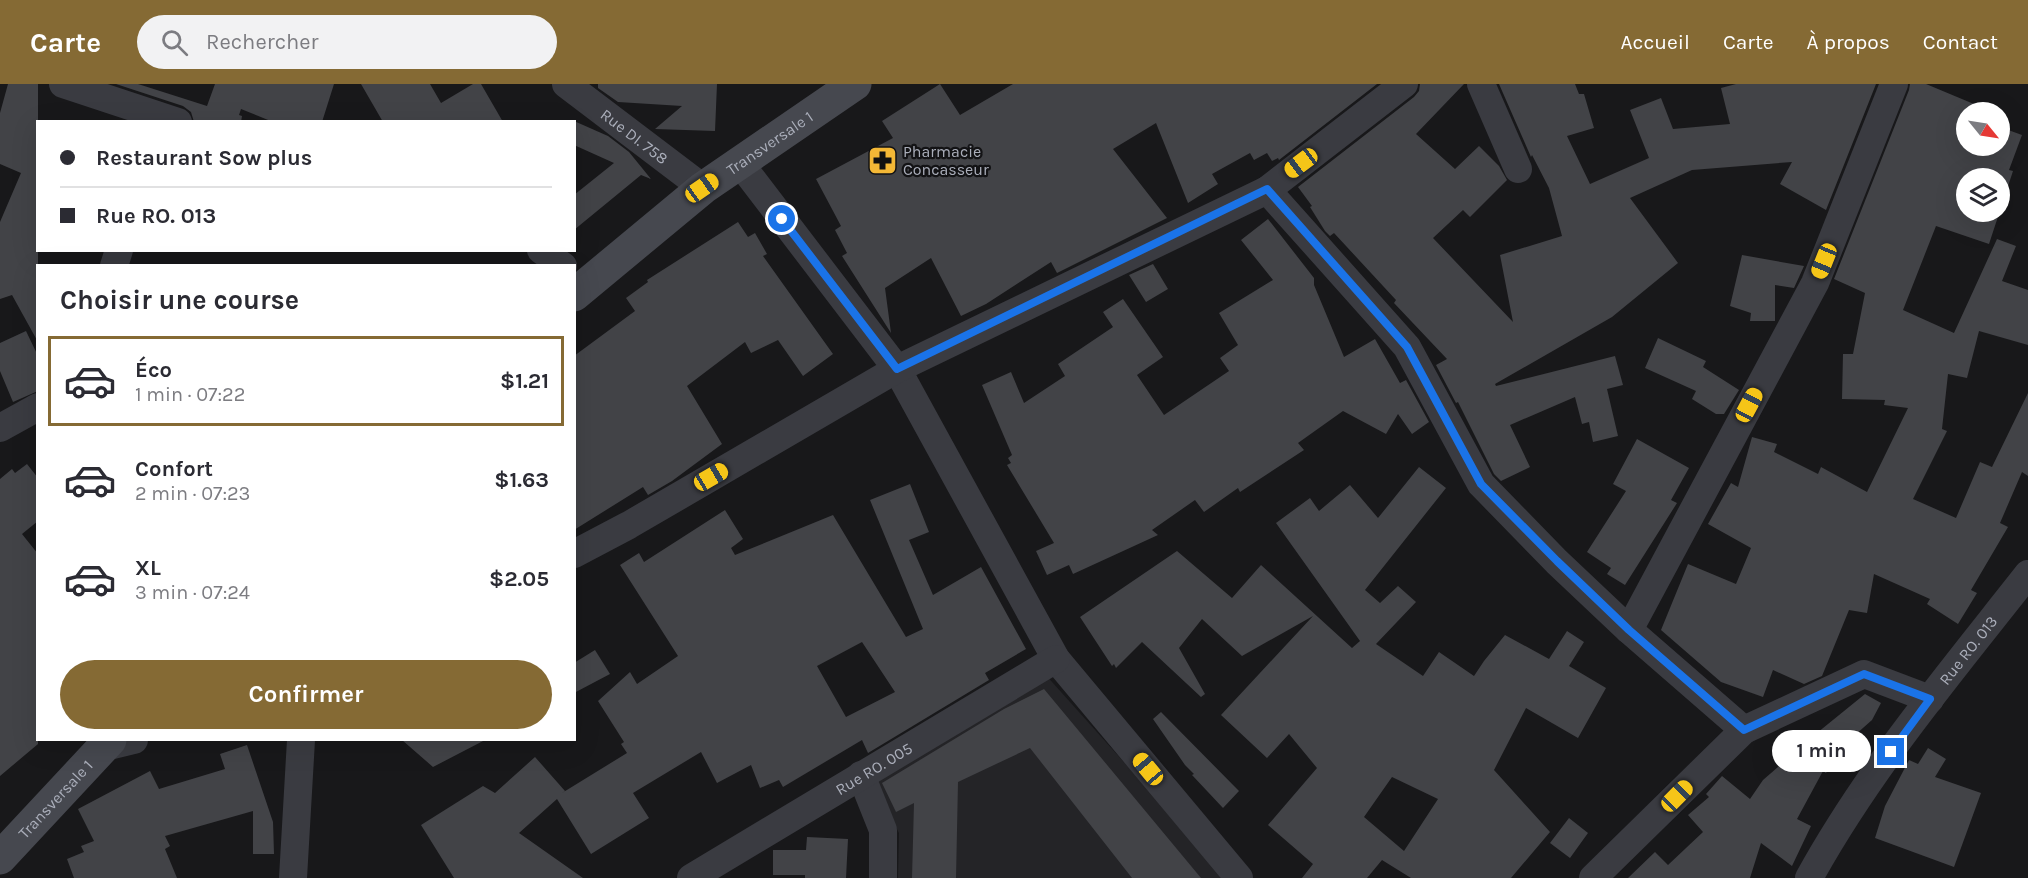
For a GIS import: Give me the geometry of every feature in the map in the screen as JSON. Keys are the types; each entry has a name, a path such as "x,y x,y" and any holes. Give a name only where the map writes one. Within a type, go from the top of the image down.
{"main road":[{"name":"Transversale 1","path":"576,278 739,162 855,84"},
{"name":"Transversale 1","path":"0,858 105,744"}],"street":[{"path":"63,84 170,120"},
{"name":"Rue DI. 758","path":"566,84 702,188"},
{"path":"576,553 629,525 897,369 1267,189 1404,84"},
{"path":"1481,84 1518,169"},
{"path":"1629,630 1815,283 1894,84"},
{"path":"739,162 897,369 1056,659 1239,878"},
{"path":"1267,189 1407,347 1481,484 1629,630 1744,730"},
{"path":"543,252 557,264"},
{"path":"0,428 36,408"},
{"name":"Rue RO. 013","path":"1809,878 1852,804 1930,699 2028,574"},
{"name":"Rue RO. 005","path":"690,878 1056,659"},
{"path":"1593,878 1744,730 1864,674 1930,699"},
{"path":"105,744 127,741"},
{"path":"293,878 301,741"},
{"path":"861,775 883,830 883,878"}],"shaded area":[{"path":"1044,673 1227,878 898,878 899,833 869,774"}],"building":[{"path":"8,84 38,84 36,338 12,295 0,299 0,222 21,173 0,164 0,113"},
{"path":"116,84 138,84 207,106 215,84 334,84 323,120 268,120 241,109 239,115 242,116 241,120 193,120 191,112 183,106"},
{"path":"361,84 430,84 441,103 473,84 481,84 502,120 382,120"},
{"path":"598,84 717,84 715,131 655,129 682,106 618,102 598,88"},
{"path":"940,84 960,115 1013,84 1377,84 1279,160 1278,158 1272,161 1267,153 1254,160 1250,153 1212,174 1218,184 1188,203 1156,123 1113,149 1167,218 1057,273 1051,262 986,304 961,316 931,258 885,288 891,333 842,256 847,253 835,230 841,226 816,179 893,138 882,121"},
{"path":"1420,84 1464,84 1416,134 1455,169 1479,146 1499,166 1507,180 1470,217 1463,210 1433,238 1513,322 1500,255 1562,236 1549,188 1532,155 1531,157 1499,84 1575,84 1579,94 1584,94 1594,128 1567,136 1590,184 1649,158 1630,110 1661,98 1673,129 1730,124 1721,88 1736,84 1876,84 1826,210 1780,184 1792,162 1692,170 1630,198 1678,263 1612,317 1495,384 1496,386 1615,356 1623,385 1607,389 1618,436 1593,442 1589,422 1582,424 1575,397 1510,425 1530,467 1501,481 1494,474 1458,402 1456,403 1436,365 1447,359 1394,303 1396,300 1334,233 1330,236 1325,231 1310,207 1312,206 1298,187 1414,97 1419,91"},
{"path":"1910,84 1926,84 1969,102 1956,102 1956,156 2010,156 2010,131 2022,135 2010,168 1956,168 1956,222 1997,222 1989,244 1936,226 1903,310 1954,333 1997,239 2016,246 2002,281 2028,290 2028,345 1979,331 1967,378 1948,374 1942,429 1947,431 1913,499 1956,518 1980,462 1992,467 2028,393 2028,476 2022,472 2000,523 2008,527 1971,590 1977,593 1958,624 1927,604 1930,599 1874,574 1867,613 1849,610 1822,676 1804,684 1773,670 1763,697 1721,682 1661,630 1688,564 1736,584 1751,548 1708,524 1731,483 1738,487 1752,437 1777,444 1774,452 1818,474 1821,467 1867,492 1908,408 1884,405 1885,400 1842,399 1843,354 1853,354 1865,293 1834,279"},
{"path":"576,122 608,136 629,152 651,179 641,175 576,228 576,193 614,163 576,146"},
{"path":"1268,219 1314,278 1314,285 1344,357 1375,339 1400,383 1406,380 1429,422 1412,434 1398,414 1386,434 1343,411 1298,443 1304,450 1240,492 1238,488 1204,512 1195,500 1152,530 1158,535 1073,574 1069,565 1047,575 1036,551 1054,543 1007,465 1011,463 1008,458 1012,455 982,385 1011,372 1024,403 1065,376 1058,364 1113,327 1103,312 1123,299 1163,357 1137,375 1164,415 1229,371 1220,358 1238,345 1219,313 1273,280 1241,240"},
{"path":"738,222 748,237 755,233 767,254 763,256 833,354 803,376 778,340 751,353 745,342 687,386 722,444 672,481 648,495 643,487 576,529 576,355 635,311 626,298 648,282 647,280"},
{"path":"1742,255 1804,266 1794,288 1775,285 1775,321 1750,321 1751,313 1730,306"},
{"path":"1153,264 1168,289 1146,302 1129,275"},
{"path":"26,331 36,352 36,392 13,402 0,371 0,343"},
{"path":"1658,338 1706,361 1703,367 1739,390 1724,414 1716,414 1692,399 1696,391 1645,368"},
{"path":"1637,439 1689,468 1671,500 1677,503 1625,585 1607,574 1611,568 1587,552 1626,491 1613,484"},
{"path":"27,464 36,475 36,523 22,534 36,552 36,741 38,744 0,776 0,479 12,469 15,473"},
{"path":"1419,467 1446,488 1365,590 1380,603 1398,586 1416,602 1376,644 1423,676 1439,652 1474,676 1505,635 1549,659 1567,631 1584,642 1569,666 1606,688 1578,738 1526,708 1494,770 1550,832 1511,878 1411,878 1382,860 1367,878 1302,878 1313,864 1268,825 1317,768 1289,734 1267,758 1221,715 1313,616 1242,656 1202,619 1179,648 1205,694 1201,697 1142,642 1116,668 1114,664 1112,666 1080,617 1177,551 1232,598 1261,565 1352,648 1360,641 1276,523 1310,498 1319,511 1350,485 1378,518","holes":["1392,777 1438,799 1404,851 1364,817"]},
{"path":"910,484 929,532 909,540 933,595 981,567 1026,649 985,673 989,680 868,753 862,740 783,787 779,780 760,788 751,765 717,783 701,752 633,793 649,818 591,854 557,799 519,833 583,878 454,878 421,825 483,786 495,793 535,757 565,791 562,793 627,753 621,744 624,742 598,701 630,672 637,684 678,656 620,565 639,553 644,562 725,510 743,539 731,548 735,555 833,515 906,637 923,629 870,500","holes":["862,642 895,692 846,717 817,666"]},
{"path":"595,650 610,674 576,692 576,662"},
{"path":"1044,689 1201,878 1132,878 1030,748 958,782 956,878 912,878 914,803 896,812 882,783 1004,709"},
{"path":"1865,694 1881,703 1872,720 1846,743 1826,773 1823,771 1797,819 1811,826 1792,866 1761,843 1750,878 1628,878 1655,852 1668,865 1703,832 1688,815 1709,797 1706,794 1722,776 1750,799 1763,780 1785,761 1790,770 1812,737"},
{"path":"1161,712 1239,791 1223,808 1192,775 1194,774 1185,765 1153,719"},
{"path":"403,741 483,741 433,767"},
{"path":"247,745 273,822 274,854 253,854 253,811 165,836 170,846 165,849 177,878 74,878 67,859 84,852 81,846 94,841 78,809 150,771 159,789 225,769 220,754"},
{"path":"1928,748 1946,759 1935,777 1981,793 1954,867 1875,838 1885,806 1909,760 1918,764"},
{"path":"1569,818 1588,833 1570,858 1550,843"},
{"path":"807,837 848,839 846,878 773,875 773,850 806,850"}],"place":[{"name":"Pharmacie Concasseur","path":"882,160"}],"route":[{"path":"782,219 897,369 1267,189 1407,347 1481,484 1629,630 1744,730 1864,674 1930,699 1891,752"}]}
